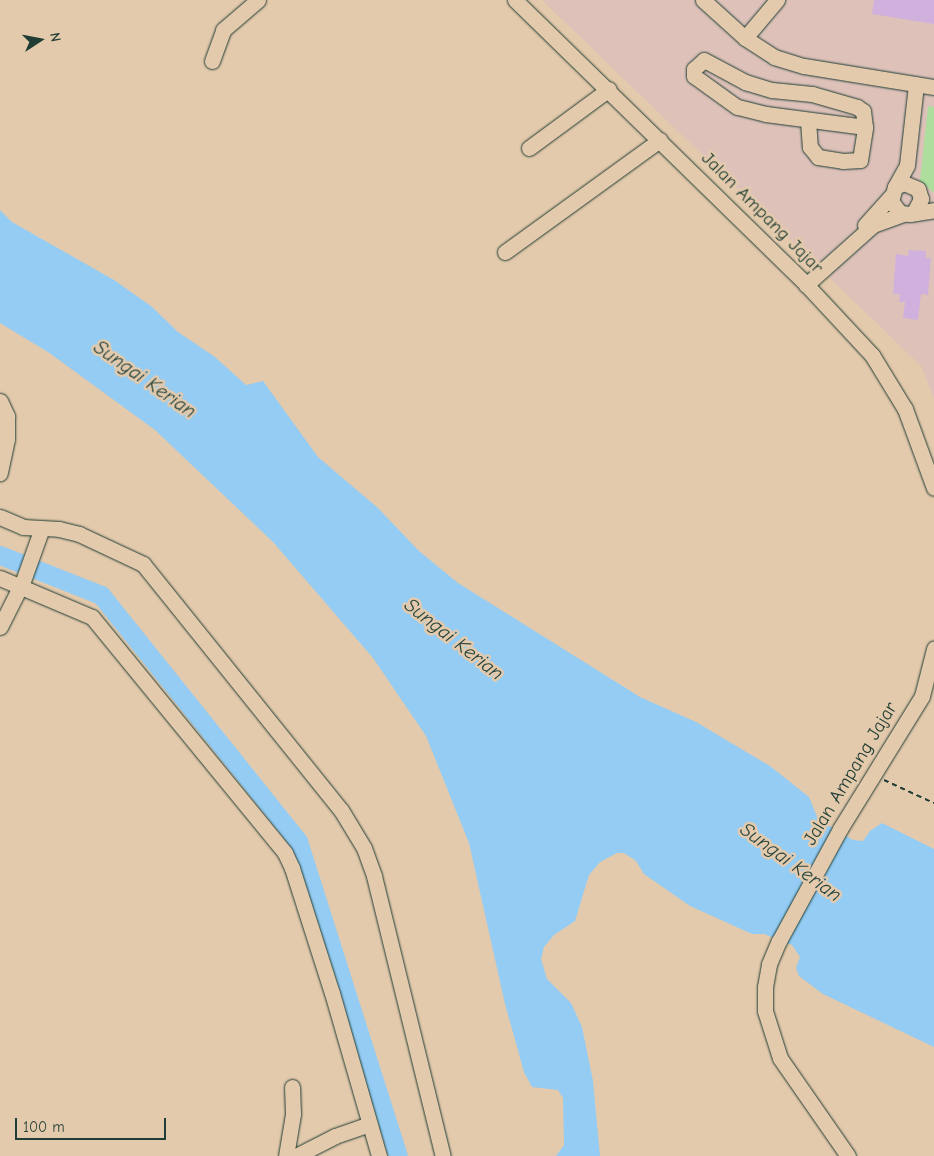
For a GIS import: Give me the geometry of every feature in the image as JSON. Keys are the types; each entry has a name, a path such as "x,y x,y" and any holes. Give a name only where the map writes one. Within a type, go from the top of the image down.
{"street":[{"path":"212,61 223,30 258,0"},
{"name":"Jalan Ampang Jajar","path":"515,0 609,89 804,283 872,356 889,378 905,410 934,488"},
{"path":"703,0 745,38 774,57 817,69 934,87"},
{"path":"745,38 777,0"},
{"path":"808,120 810,147 818,156 843,161 860,160 865,127 863,111 857,107 812,94 772,90 745,82 704,60 693,73 737,107 808,120 865,127"},
{"path":"812,94 817,69"},
{"path":"909,213 892,206 893,192 907,165 916,85"},
{"path":"529,148 609,89"},
{"path":"505,252 660,140"},
{"path":"907,165 917,190 920,204 909,213"},
{"path":"804,283 869,221 893,192 904,183 917,190 934,208"},
{"path":"804,283 873,225 909,213 934,208"},
{"path":"0,401 6,416 6,439 0,473"},
{"path":"0,516 14,525 78,534 143,564 353,829 364,848 374,876 443,1156"},
{"path":"0,627 22,584 42,528"},
{"path":"0,578 22,584 92,617 285,853 332,993 367,1125 378,1156"},
{"name":"Jalan Ampang Jajar","path":"848,1156 780,1058 770,1035 765,1011 765,987 769,964 779,941 840,829 922,696 934,650"},
{"path":"286,1156 293,1114 292,1087"},
{"path":"296,1156 319,1143 367,1125"}],"path":[{"path":"873,775 934,803"}],"shaded area":[{"path":"542,0 934,0 934,399 921,366"}],"green space":[{"path":"928,106 934,107 934,193 920,181"}],"water":[{"name":"Sungai Kerian","path":"0,210 12,222 114,280 151,306 178,332 215,357 246,385 263,381 318,457 378,508 419,551 458,583 640,697 696,722 770,766 809,797 818,819 853,840 863,841 870,831 882,823 934,849 934,1047 823,994 799,976 796,968 800,957 792,945 764,934 752,934 690,906 644,874 636,861 624,853 617,853 600,862 589,875 575,921 554,935 544,947 541,959 547,979 571,1003 582,1027 593,1081 600,1156 556,1156 564,1145 563,1098 558,1090 532,1087 524,1072 505,1004 469,843 426,736 373,658 273,542 155,430 48,352 0,323"}],"building":[{"path":"874,0 934,0 934,24 872,14"},
{"path":"909,250 926,251 926,258 931,258 928,295 921,294 918,320 903,318 905,302 899,302 900,294 893,294 896,254 908,256"}],"waterway":[{"path":"0,555 101,595 298,841 398,1156"}]}
